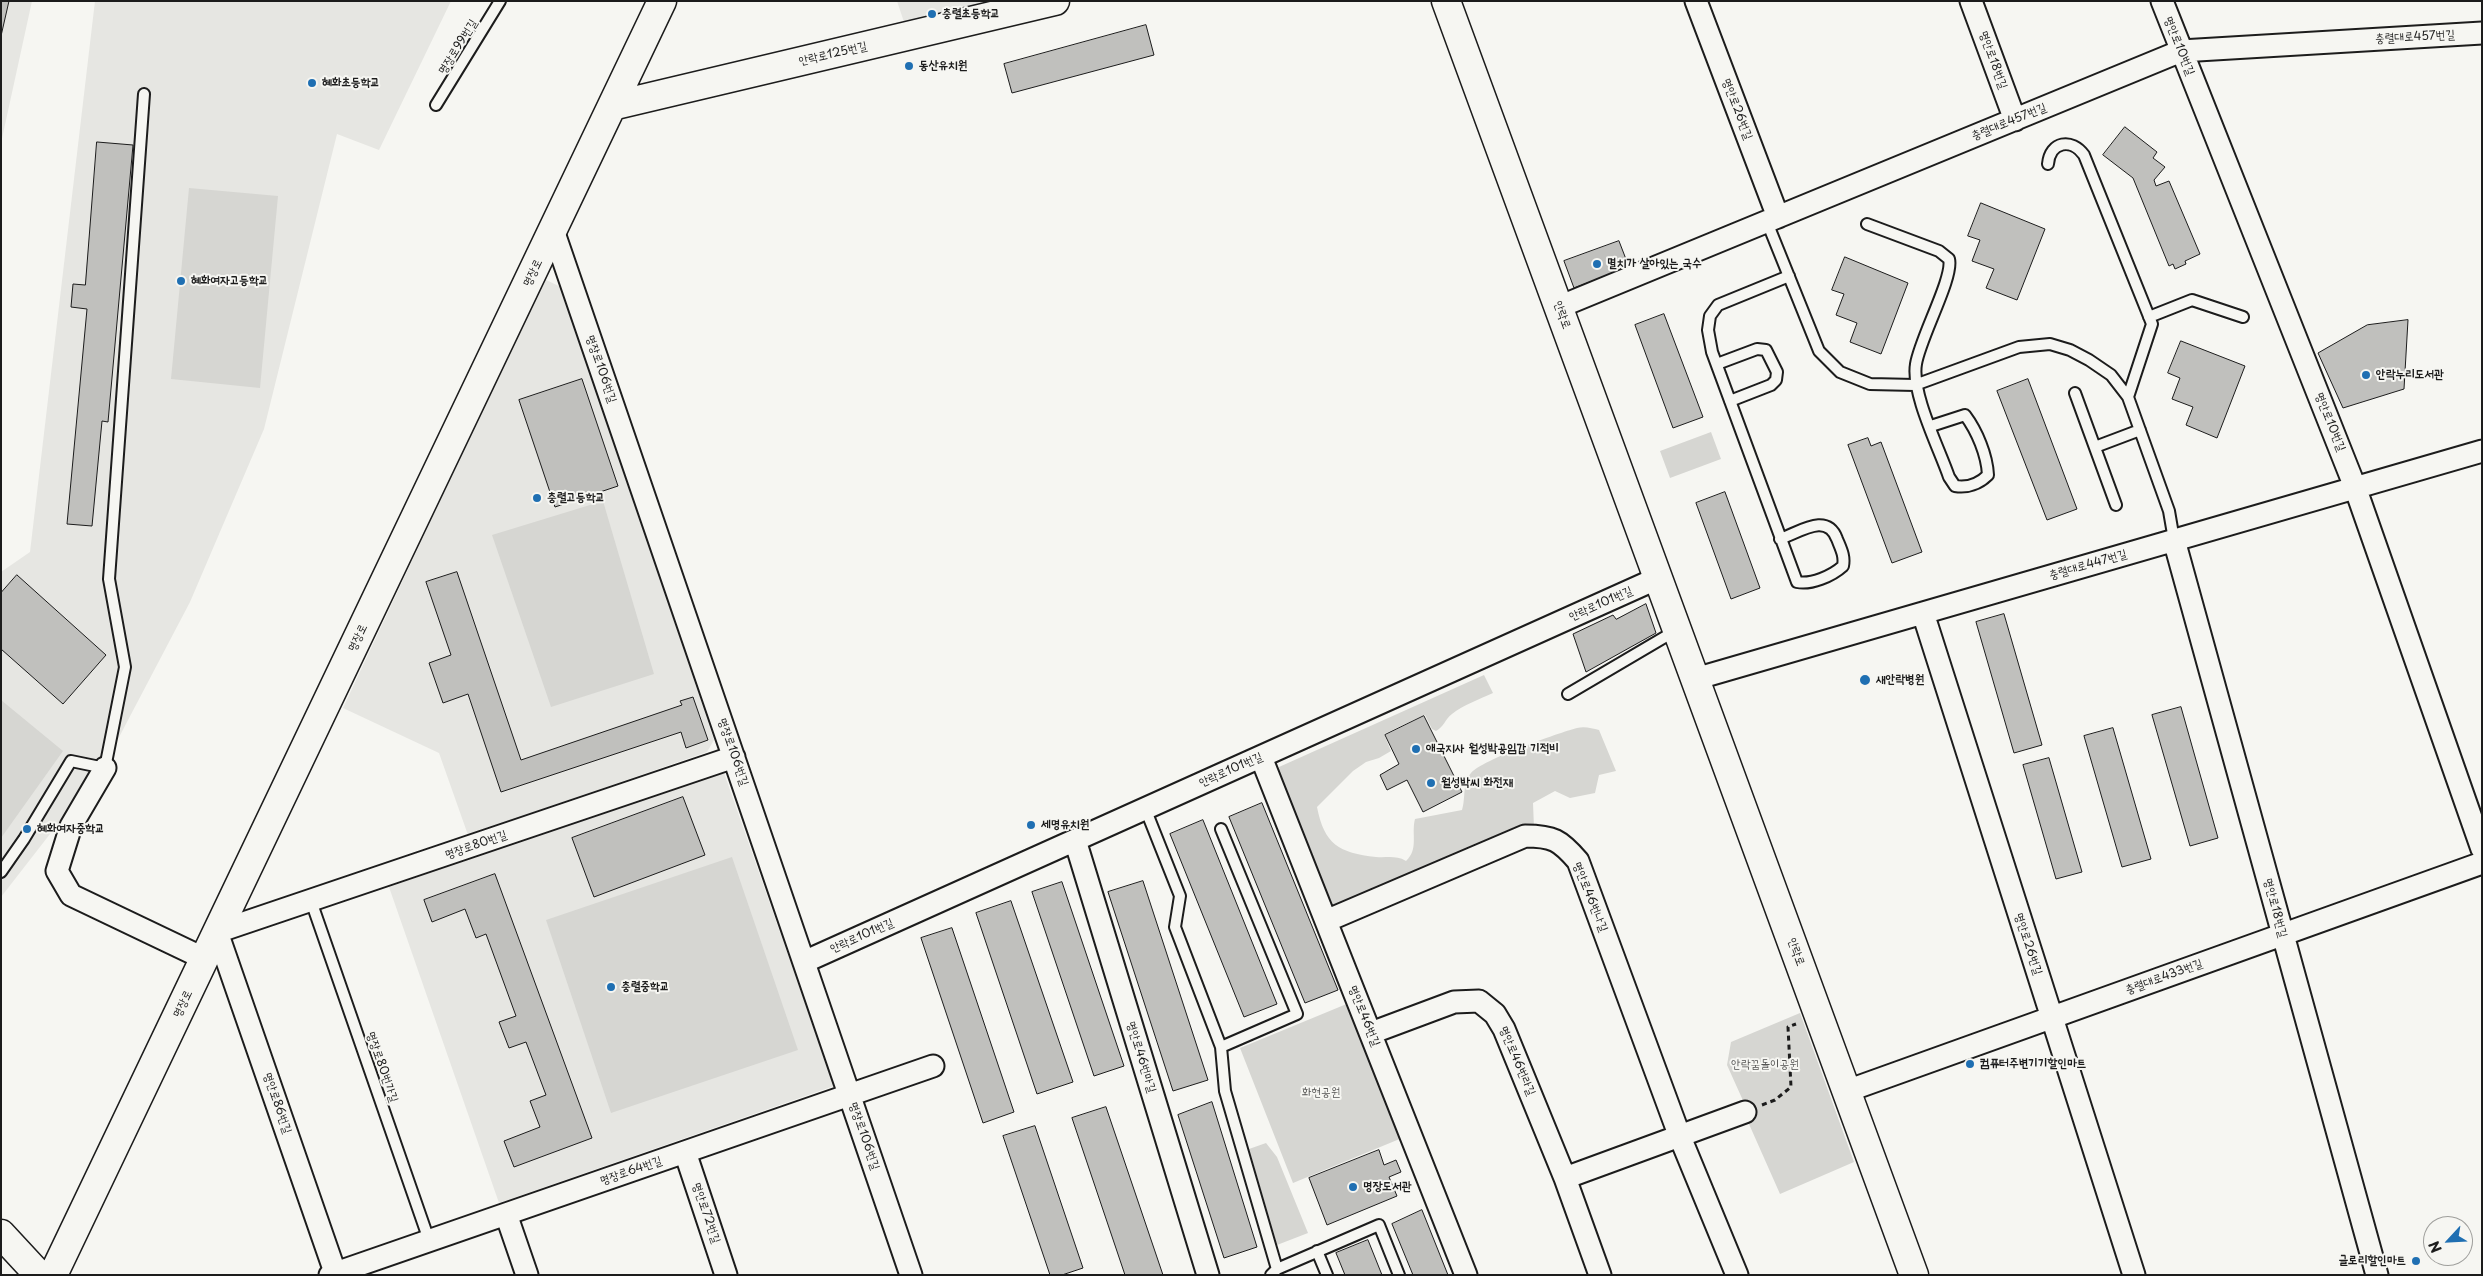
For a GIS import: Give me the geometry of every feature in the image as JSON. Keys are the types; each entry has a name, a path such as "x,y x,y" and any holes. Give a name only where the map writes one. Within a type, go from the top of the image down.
{"main road":[{"name":"명장로","path":"53,1275 662,1"},
{"name":"안락로125번길","path":"612,106 1055,1"},
{"name":"안락로","path":"1446,1 1914,1275"},
{"path":"1,1234 39,1275"}],"street":[{"name":"명안로26번길","path":"1696,1 1772,219"},
{"name":"명안로18번길","path":"1971,1 2015,120"},
{"name":"명안로10번길","path":"2162,1 2356,487 2482,849"},
{"name":"충렬대로457번길","path":"1558,307 2182,51 2482,33"},
{"name":"명장로106번길","path":"553,230 911,1275"},
{"name":"충렬대로447번길","path":"1695,679 2482,451"},
{"name":"명안로18번길","path":"2174,540 2377,1275"},
{"name":"안락로101번길","path":"804,962 1658,578"},
{"name":"명안로26번길","path":"1922,613 2134,1275"},
{"name":"명안로46번길","path":"1261,756 1466,1275"},
{"name":"명장로80번길","path":"217,932 734,757"},
{"path":"105,768 71,826 58,870 71,895 205,958"},
{"name":"명안로46번나길","path":"1326,921 1525,836 1547,836 1564,845 1578,861 1680,1137 1737,1275"},
{"name":"명안로46번마길","path":"1075,840 1208,1275"},
{"name":"충렬대로433번길","path":"1847,1091 2482,863"},
{"name":"명안로86번길","path":"217,932 334,1274"},
{"name":"명안로46번라길","path":"1371,1033 1454,1002 1479,1001 1495,1014 1504,1029 1565,1178 1600,1275"},
{"name":"명장로64번길","path":"334,1274 933,1066"},
{"path":"1565,1178 1745,1112"},
{"name":"명안로72번길","path":"685,1152 726,1275"},
{"path":"506,1214 527,1275"}],"lane":[{"name":"명장로99번길","path":"436,105 500,1"},
{"path":"1,872 24,840 71,761 105,768 125,667 109,579 144,94"},
{"path":"2048,164 2049,156 2056,146 2066,143 2078,147 2084,155 2152,324 2128,397"},
{"path":"1772,219 1789,276 1818,351 1840,372 1870,384 1915,385 2019,347 2050,344 2070,350 2089,360 2111,376 2128,397 2169,511 2174,540"},
{"path":"1867,224 1939,251 1949,259 1951,266 1949,274 1934,308 1916,364 1915,385 1954,486 1963,488 1981,481 1988,475 1984,456 1972,425 1964,416 1931,426"},
{"path":"1780,539 1820,524 1828,525 1835,533 1845,558 1844,566 1837,572 1805,584 1797,582 1780,539 1730,402 1708,330 1710,316 1718,305 1789,276"},
{"path":"2149,317 2192,300 2244,316"},
{"path":"1717,364 1757,349 1766,350 1777,372 1776,380 1771,385 1730,402"},
{"path":"2075,393 2116,505"},
{"path":"2095,447 2140,430"},
{"path":"1568,694 1677,629"},
{"path":"1145,808 1180,896 1176,927 1221,1047 1225,1091 1274,1272 1317,1251 1379,1225 1399,1275"},
{"path":"1221,829 1297,1014 1221,1047"},
{"name":"명장로80번가길","path":"311,901 429,1240"},
{"path":"1317,1251 1327,1275"}],"path":[{"path":"1745,1112 1775,1100 1791,1086 1788,1027 1804,1021"}],"shaded area":[{"path":"1,1 32,1 1,143"},
{"name":"혜화여자고등학교","path":"95,1 451,1 379,150 337,134 264,429 190,602 106,762 1,897 1,572 30,552"},
{"name":"충렬초등학교","path":"897,1 1020,1 906,28"},
{"name":"충렬고등학교","path":"544,279 563,288 714,740 707,752 468,835 439,753 343,708"},
{"name":"충렬중학교","path":"723,770 834,1086 499,1203 389,887"}],"green space":[{"path":"189,188 278,196 260,388 171,379"},
{"path":"1711,432 1721,459 1670,478 1660,451"},
{"path":"603,501 654,674 551,707 492,535"},
{"path":"1484,675 1493,693 1456,711 1436,731 1432,729 1425,715 1384,734 1391,751 1379,758 1366,762 1353,771 1317,807 1324,830 1335,844 1352,853 1376,857 1395,857 1406,861 1414,846 1415,819 1462,810 1466,781 1471,773 1490,761 1554,735 1577,728 1585,727 1599,730 1616,771 1599,775 1595,793 1570,798 1555,791 1533,803 1534,828 1329,917 1281,790 1279,767"},
{"path":"1,700 63,751 1,838"},
{"path":"732,857 798,1050 611,1113 546,920"},
{"name":"화현공원","path":"1349,1003 1402,1138 1293,1183 1240,1048"},
{"name":"안락꿈돌이공원","path":"1800,1013 1854,1162 1780,1194 1745,1115 1745,1105 1727,1065 1731,1042"},
{"path":"1266,1143 1277,1157 1308,1233 1277,1245 1249,1149"}],"building":[{"path":"1,1 9,1 1,36"},
{"path":"1146,25 1154,55 1012,93 1004,64"},
{"path":"2125,127 2157,152 2153,158 2165,167 2154,180 2156,186 2169,181 2200,254 2185,261 2186,264 2175,269 2173,264 2169,266 2133,178 2103,155"},
{"path":"97,142 133,145 108,422 102,421 92,526 67,524 87,309 71,307 73,284 85,285"},
{"path":"1981,203 2045,229 2017,300 1986,288 1994,269 1972,261 1980,240 1968,236"},
{"name":"멸치가 살아있는 국수","path":"1619,241 1629,267 1574,288 1564,261"},
{"path":"1845,257 1908,283 1881,354 1850,342 1857,323 1836,315 1844,294 1832,290"},
{"path":"1664,314 1703,417 1673,428 1635,325"},
{"name":"안락누리도서관","path":"2408,320 2404,389 2343,408 2318,353 2367,325"},
{"path":"2181,341 2245,366 2217,438 2186,425 2193,407 2172,399 2180,378 2168,373"},
{"path":"582,379 618,486 555,507 519,400"},
{"path":"2028,379 2077,509 2047,520 1997,391"},
{"path":"1868,438 1871,446 1881,442 1922,552 1892,563 1848,445"},
{"path":"1725,492 1760,588 1731,599 1696,503"},
{"path":"457,572 521,760 682,705 680,701 693,697 708,740 686,748 681,732 501,792 468,694 443,703 429,663 451,655 426,582"},
{"path":"17,575 106,655 63,704 1,649 1,593"},
{"path":"1646,604 1656,633 1586,672 1573,634 1613,615 1616,619"},
{"path":"2004,614 2042,745 2014,753 1976,622"},
{"path":"2181,707 2218,838 2190,846 2152,715"},
{"name":"애국지사 월성박공임갑 기적비","path":"1424,716 1462,792 1423,812 1407,780 1387,790 1380,775 1399,764 1385,735"},
{"path":"2113,728 2151,859 2122,867 2084,736"},
{"path":"2049,758 2082,872 2056,879 2023,765"},
{"path":"683,797 705,855 594,897 572,838"},
{"path":"1262,803 1338,990 1305,1003 1229,817"},
{"path":"1203,820 1277,1004 1244,1017 1170,834"},
{"path":"495,874 592,1138 514,1167 504,1141 540,1127 530,1101 546,1095 526,1042 509,1048 499,1022 516,1016 486,934 476,938 465,909 432,922 424,900"},
{"path":"1143,881 1208,1080 1173,1091 1108,892"},
{"path":"1062,882 1124,1066 1094,1076 1032,892"},
{"path":"1011,901 1073,1082 1037,1094 976,913"},
{"path":"952,928 1014,1112 983,1123 921,938"},
{"path":"1212,1102 1257,1247 1224,1258 1178,1115"},
{"path":"1106,1107 1163,1275 1125,1275 1072,1118"},
{"path":"1035,1126 1083,1268 1062,1275 1050,1275 1003,1136"},
{"name":"명장도서관","path":"1379,1150 1384,1165 1396,1160 1401,1172 1389,1177 1397,1196 1327,1225 1309,1178"},
{"path":"1422,1210 1448,1275 1413,1275 1392,1224"},
{"path":"1368,1240 1382,1275 1345,1275 1336,1253"}],"place":[{"name":"충렬초등학교","path":"932,14"},
{"name":"동산유치원","path":"909,66"},
{"name":"혜화초등학교","path":"312,83"},
{"name":"멸치가 살아있는 국수","path":"1597,264"},
{"name":"혜화여자고등학교","path":"181,281"},
{"name":"안락누리도서관","path":"2366,375"},
{"name":"충렬고등학교","path":"537,498"},
{"name":"새안락병원","path":"1865,680"},
{"name":"애국지사 월성박공임갑 기적비","path":"1416,749"},
{"name":"월성박씨 화전재","path":"1431,783"},
{"name":"세명유치원","path":"1031,825"},
{"name":"혜화여자중학교","path":"27,829"},
{"name":"충렬중학교","path":"611,987"},
{"name":"컴퓨터주변기기할인마트","path":"1970,1064"},
{"name":"명장도서관","path":"1353,1187"},
{"name":"글로리할인마트","path":"2416,1261"}]}
